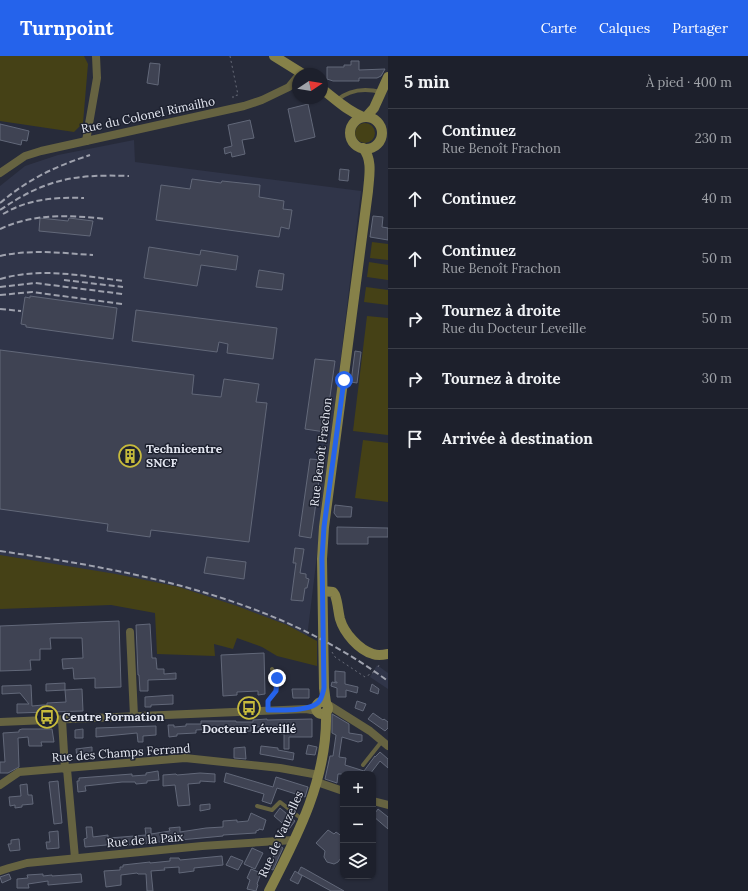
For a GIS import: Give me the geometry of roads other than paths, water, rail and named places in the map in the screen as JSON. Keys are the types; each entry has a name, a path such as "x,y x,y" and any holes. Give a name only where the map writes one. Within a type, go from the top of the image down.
{"main road":[{"path":"274,56 292,68"},
{"path":"328,93 357,115 365,117 371,117 377,121 385,137 377,145 369,148 357,146 350,134 353,124 357,120 365,117 374,108 388,77"},
{"path":"377,121 380,95"},
{"path":"338,102 352,119 353,124"},
{"path":"370,171 377,145"},
{"path":"363,148 368,156 370,171"},
{"name":"Rue Benoît Frachon","path":"324,708 322,558 324,527 370,171"},
{"path":"323,591 333,592 335,595 340,620 344,631 351,639 372,654 388,654"},
{"name":"Rue de Vauzelles","path":"269,891 310,804 318,779 324,741 324,708"}],"street":[{"path":"86,141 97,78 96,56"},
{"name":"Rue du Colonel Rimailho","path":"0,173 25,156 40,151 234,108 262,100 289,87 292,83"},
{"path":"130,632 134,716"},
{"path":"0,722 324,708 370,731 385,743"},
{"path":"62,720 75,858"},
{"name":"Rue des Champs Ferrand","path":"0,785 20,772 185,758 280,768 318,779 340,790"},
{"path":"376,802 388,806"},
{"name":"Rue de la Paix","path":"0,871 27,863 202,846 294,840"}],"lane":[{"path":"338,102 342,96 356,90 370,89 380,95"},
{"path":"268,710 268,701 276,691 277,678 272,669"},
{"path":"363,765 385,743"},
{"path":"257,806 272,810 280,802 303,820"}],"railway":[{"path":"0,203 11,194 43,174 90,155"},
{"path":"0,210 32,191 61,181 92,176 129,176"},
{"path":"3,214 22,205 42,200 84,198"},
{"path":"0,229 26,220 52,216 106,219"},
{"path":"0,256 35,252 93,255"},
{"path":"0,279 16,275 47,273 124,281"},
{"path":"64,280 123,287"},
{"path":"0,287 35,283 123,294"},
{"path":"0,295 32,292 122,304"},
{"path":"0,309 21,311"},
{"path":"0,551 102,568 153,579 203,592 251,608 299,628 344,652 388,681"}],"place":[{"name":"Technicentre SNCF","path":"130,456"},
{"name":"Docteur Léveillé","path":"249,708"},
{"name":"Centre Formation","path":"47,717"}]}
